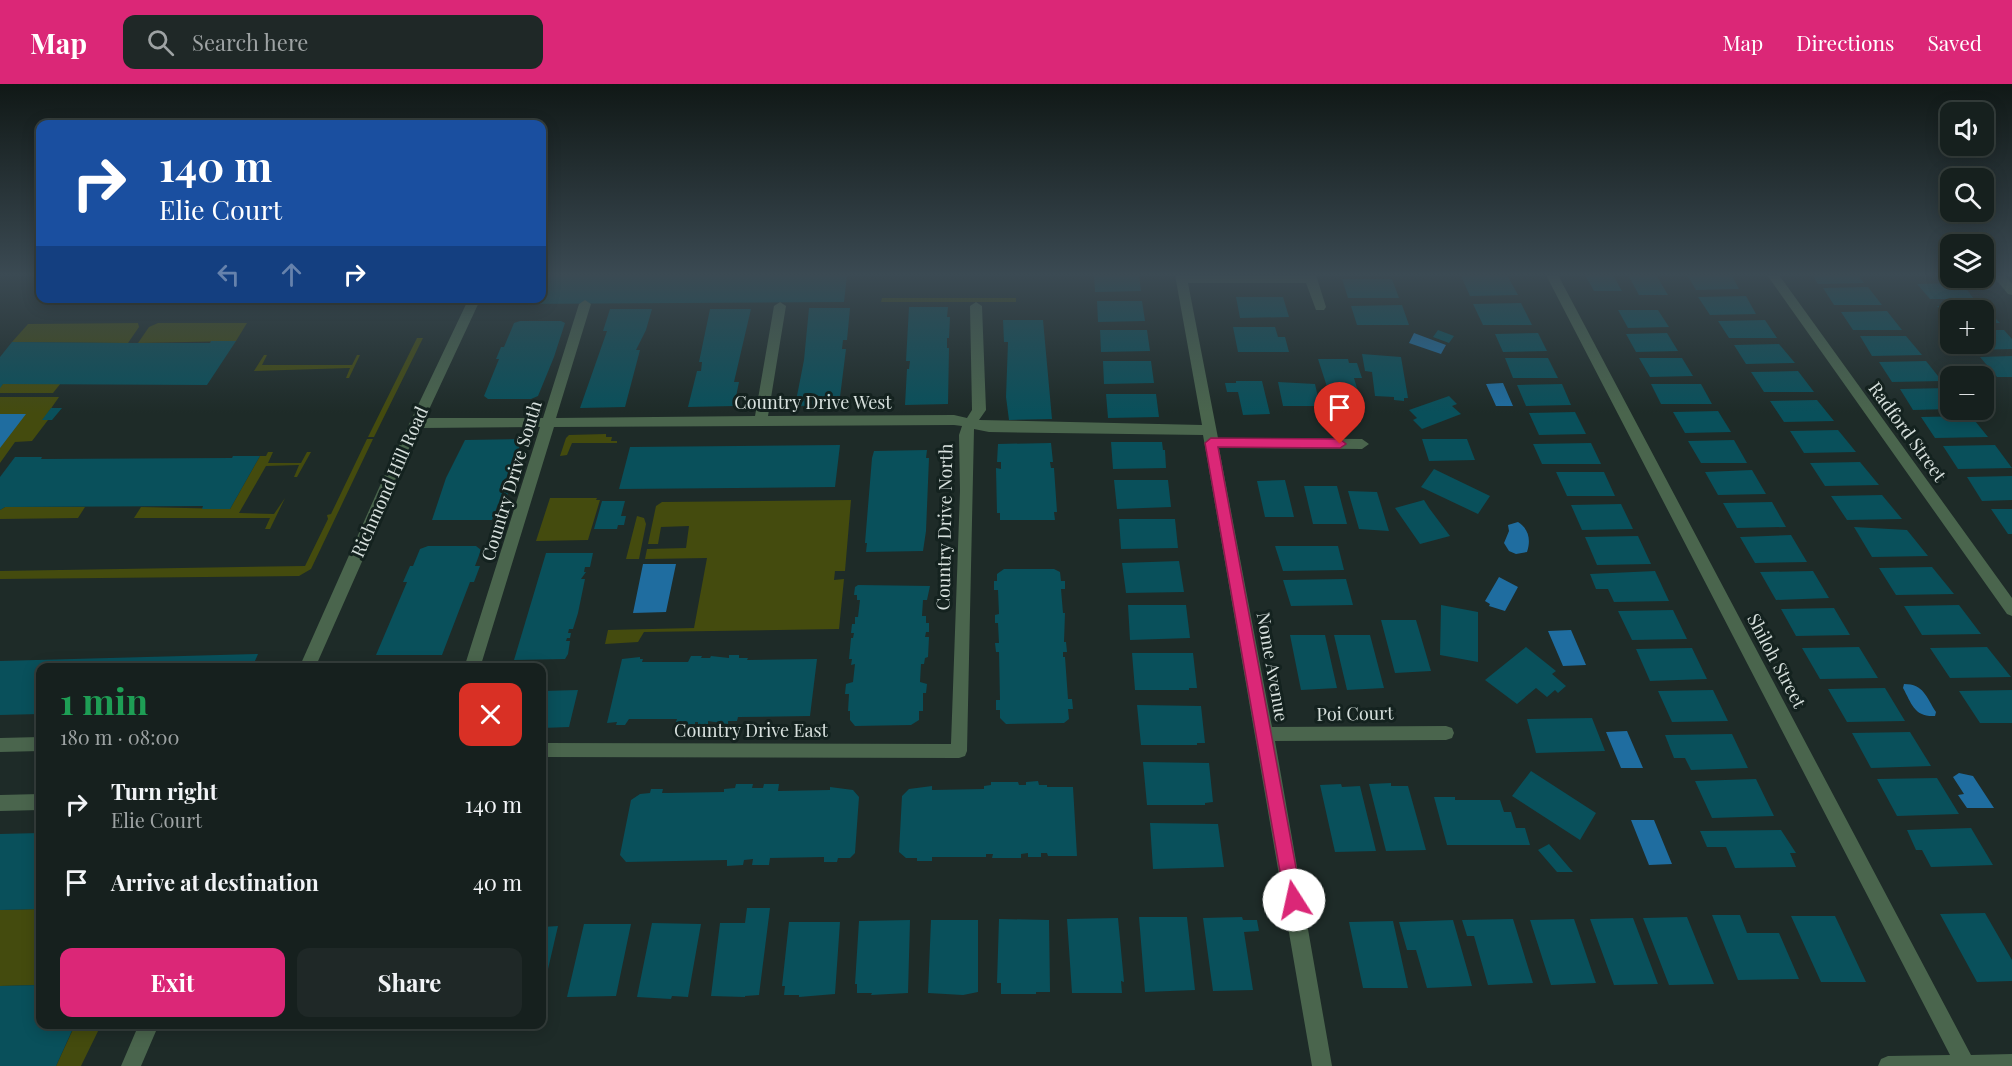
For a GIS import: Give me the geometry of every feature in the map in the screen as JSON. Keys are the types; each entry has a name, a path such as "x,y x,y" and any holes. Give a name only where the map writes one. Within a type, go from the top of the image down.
{"street":[{"name":"Richmond Hill Road","path":"309,663 464,321"},
{"name":"Country Drive South","path":"474,663 580,321"},
{"path":"762,422 778,321"},
{"name":"Country Drive North","path":"959,751 967,491 966,435 979,410 976,321"},
{"name":"Nome Avenue","path":"1189,321 1265,734 1322,1066"},
{"name":"Shiloh Street","path":"1576,321 1966,1065"},
{"name":"Radford Street","path":"1805,321 2012,610"},
{"name":"Country Drive West","path":"416,423 954,420 989,428 1362,444"},
{"name":"Poi Court","path":"1265,734 1446,733"},
{"path":"0,745 36,744"},
{"name":"Country Drive East","path":"546,750 959,751"},
{"path":"0,803 36,802"},
{"path":"131,1066 147,1029"},
{"path":"1888,1066 2012,1064"}],"green space":[{"path":"138,323 139,327 128,343 12,342 28,324"},
{"path":"158,323 247,323 236,341 138,343 149,327"},
{"path":"417,338 423,338 374,437 368,437"},
{"path":"264,355 267,355 262,365 352,365 357,355 360,355 349,378 346,378 350,368 254,371"},
{"path":"61,383 53,393 0,393 0,386 3,384"},
{"path":"0,397 59,397 43,420 48,420 32,441 15,442 0,463"},
{"path":"606,434 606,437 612,437 611,441 617,441 617,443 572,443 567,455 560,456 569,435"},
{"path":"367,439 373,439 311,569 299,576 0,579 0,571 305,566 328,519 327,515 331,514"},
{"path":"268,452 273,452 268,463 301,463 307,452 311,452 297,477 294,477 299,465 266,466 239,513 274,514 285,498 270,529 265,529 270,518 134,518 141,507 230,509 260,456 266,456"},
{"path":"550,498 597,498 596,500 600,500 588,540 536,541"},
{"path":"851,500 845,571 835,571 834,580 844,579 839,629 644,632 638,642 605,644 608,630 694,628 707,558 645,559 647,549 686,548 689,526 661,527 658,544 648,544 656,506 662,502"},
{"path":"5,507 85,507 78,518 0,519 0,510"},
{"path":"637,516 644,518 646,524 639,559 626,559"},
{"path":"36,909 36,985 0,986 0,910"},
{"path":"73,1029 99,1029 81,1066 56,1066"}],"water":[{"path":"1414,333 1446,345 1441,354 1409,343"},
{"path":"1503,383 1513,406 1496,406 1486,384"},
{"path":"0,414 26,414 0,448"},
{"path":"1518,522 1527,531 1529,543 1527,552 1516,554 1509,551 1504,543 1509,531 1508,525"},
{"path":"643,564 676,564 666,612 633,613"},
{"path":"1499,577 1518,587 1505,611 1489,606 1490,604 1485,601"},
{"path":"1571,630 1586,665 1563,666 1548,631"},
{"path":"1904,684 1916,686 1924,692 1936,712 1935,716 1922,714 1914,708 1903,688"},
{"path":"1627,731 1643,768 1621,768 1606,732"},
{"path":"1959,773 1973,776 1994,808 1967,808 1958,795 1964,794 1953,777"},
{"path":"1631,820 1654,820 1672,864 1649,865"}],"building":[{"path":"561,321 565,323 538,396 531,399 488,399 484,396 499,359 496,359 514,323"},
{"path":"606,321 649,321 636,350 640,350 625,407 580,408 607,331 603,331"},
{"path":"708,321 748,321 734,382 739,382 734,406 688,407 697,371 701,371 702,362 699,362"},
{"path":"808,321 849,321 847,340 843,340 842,349 846,349 839,405 795,406 804,360"},
{"path":"908,321 950,321 949,338 947,338 947,348 949,348 948,404 905,405 907,369 909,369 910,361 906,361"},
{"path":"1003,321 1043,321 1052,419 1009,420 1006,397 1008,342 1004,342"},
{"path":"1098,321 1145,321 1098,322"},
{"path":"1356,321 1408,321 1409,325 1357,325"},
{"path":"1481,321 1530,321 1532,325 1483,325"},
{"path":"1624,321 1665,321 1669,327 1628,328"},
{"path":"1718,321 1766,321 1777,338 1729,338"},
{"path":"1847,321 1895,321 1902,330 1853,330"},
{"path":"1233,327 1275,327 1278,337 1285,337 1289,352 1238,352"},
{"path":"1100,330 1147,330 1150,351 1101,352"},
{"path":"1438,330 1454,336 1449,343 1433,337"},
{"path":"1994,330 2004,330 2012,339 2012,349 1994,349"},
{"path":"1538,333 1547,351 1503,352 1495,334"},
{"path":"1667,333 1678,351 1636,352 1626,334"},
{"path":"1860,336 1906,336 1922,355 1872,356"},
{"path":"211,341 236,341 207,385 3,384 0,388 0,357 12,342 210,343"},
{"path":"1779,344 1795,363 1746,364 1734,345"},
{"path":"1362,354 1401,357 1408,398 1404,398 1404,401 1394,400 1394,397 1375,396 1372,372 1365,371"},
{"path":"2012,356 2012,377 1997,377 1994,373 1994,366 1988,366 1980,357"},
{"path":"1505,358 1548,358 1558,378 1513,378"},
{"path":"1639,358 1682,358 1693,376 1650,377"},
{"path":"1318,359 1348,359 1349,363 1357,363 1362,378 1354,378 1359,395 1330,396"},
{"path":"1103,361 1151,361 1154,383 1104,384"},
{"path":"1926,361 1940,381 1892,382 1879,362"},
{"path":"1798,371 1814,392 1764,392 1751,372"},
{"path":"1236,381 1262,381 1270,414 1243,415 1238,392 1227,392 1225,383 1236,383"},
{"path":"1278,382 1315,384 1320,406 1283,406"},
{"path":"1562,384 1571,405 1526,406 1517,385"},
{"path":"1651,384 1701,384 1712,404 1661,404"},
{"path":"1940,388 1940,409 1913,410 1900,389"},
{"path":"1106,394 1156,394 1159,417 1108,418"},
{"path":"1449,396 1457,404 1452,406 1461,414 1422,429 1413,420 1417,418 1409,410"},
{"path":"1817,400 1834,421 1784,422 1770,401"},
{"path":"51,408 62,408 52,420 42,420"},
{"path":"1718,411 1731,432 1685,433 1673,412"},
{"path":"1575,412 1586,434 1539,435 1529,413"},
{"path":"1921,417 1940,417 1940,420 1974,420 1988,437 1935,438"},
{"path":"1838,430 1856,452 1804,453 1790,431"},
{"path":"522,439 517,454 522,454 504,504 498,504 492,520 432,520 446,478 465,440"},
{"path":"1422,439 1467,439 1475,460 1429,461"},
{"path":"1734,440 1747,463 1701,463 1688,441"},
{"path":"1111,442 1162,442 1166,468 1113,469"},
{"path":"1051,443 1053,462 1050,462 1051,468 1054,468 1057,512 1054,512 1055,520 1000,520 1000,513 997,513 996,468 1001,469 1001,462 997,462 998,444"},
{"path":"1591,443 1601,464 1542,464 1533,444"},
{"path":"840,445 835,487 619,489 630,447"},
{"path":"1995,445 2012,468 1958,469 1943,446"},
{"path":"927,450 926,458 929,458 923,551 866,552 874,451"},
{"path":"233,456 260,456 230,509 202,509 203,506 5,507 0,510 0,477 15,457 42,457 41,459 232,458"},
{"path":"1860,462 1879,485 1825,486 1810,463"},
{"path":"1434,469 1490,496 1478,514 1421,487"},
{"path":"1752,470 1766,494 1718,495 1705,472"},
{"path":"1556,472 1604,472 1615,496 1567,496"},
{"path":"2012,476 2012,500 1982,501 1967,477"},
{"path":"1114,480 1168,480 1171,507 1117,509"},
{"path":"1285,480 1294,517 1265,517 1257,481"},
{"path":"1304,486 1337,486 1347,524 1313,524"},
{"path":"1348,491 1377,492 1389,531 1359,529"},
{"path":"1882,495 1902,519 1847,520 1831,496"},
{"path":"1424,500 1450,536 1420,544 1395,508"},
{"path":"602,501 625,501 621,516 626,516 624,525 618,525 617,529 594,529"},
{"path":"1772,502 1786,527 1737,528 1723,503"},
{"path":"1621,504 1633,529 1582,530 1571,505"},
{"path":"1991,509 2012,509 2012,534 2008,534"},
{"path":"1119,519 1175,519 1178,548 1121,549"},
{"path":"1854,527 1907,530 1928,556 1872,557"},
{"path":"1791,535 1807,562 1755,563 1740,537"},
{"path":"1638,536 1651,564 1597,565 1585,537"},
{"path":"428,546 476,546 481,550 475,566 480,566 474,582 470,582 442,655 376,655 407,582 403,582 410,566 413,566 420,549"},
{"path":"1275,546 1338,546 1344,570 1283,571"},
{"path":"546,553 593,553 590,567 585,567 584,572 586,572 581,579 585,579 578,613 573,629 569,629 570,638 566,641 570,641 568,654 565,659 514,660"},
{"path":"1179,561 1184,592 1126,593 1122,563"},
{"path":"1932,567 1954,594 1896,595 1879,568"},
{"path":"1004,569 1054,569 1060,572 1061,581 1065,581 1065,589 1061,589 1063,613 1065,613 1064,642 1066,642 1067,652 1063,652 1063,657 1065,657 1068,699 1072,699 1073,709 1068,709 1069,719 1064,723 1006,724 1000,718 1000,710 996,710 996,700 1000,700 999,652 996,652 995,643 999,643 998,623 995,623 995,615 999,614 998,590 994,590 994,581 997,581 997,574"},
{"path":"1655,571 1669,601 1614,602 1608,589 1596,589 1590,574"},
{"path":"1813,571 1829,598 1776,600 1760,572"},
{"path":"1346,579 1353,605 1291,606 1283,580"},
{"path":"858,585 930,586 927,600 923,600 922,616 926,616 926,623 929,623 929,632 926,632 925,637 929,637 928,657 925,658 924,664 921,664 920,682 927,684 926,693 923,693 923,711 919,711 919,720 911,725 855,726 850,720 849,694 845,694 846,684 853,682 855,664 851,665 852,659 849,659 851,638 854,633 851,633 852,624 855,624 855,617 858,617 860,600 857,600 857,595 854,595 855,587"},
{"path":"1128,605 1186,605 1190,638 1130,640"},
{"path":"1441,605 1478,612 1478,662 1440,655"},
{"path":"1959,605 1981,634 1922,635 1904,606"},
{"path":"1834,608 1850,635 1796,636 1781,609"},
{"path":"1673,610 1687,639 1632,640 1618,611"},
{"path":"1381,620 1416,620 1431,671 1395,673"},
{"path":"1290,635 1325,635 1337,688 1301,690"},
{"path":"1334,635 1370,635 1384,688 1347,690"},
{"path":"1526,647 1556,671 1552,674 1566,686 1558,693 1555,690 1547,697 1536,688 1517,704 1485,680"},
{"path":"1859,647 1878,678 1820,679 1802,648"},
{"path":"1987,647 2011,677 1950,678 1930,648"},
{"path":"1692,648 1707,679 1650,681 1636,649"},
{"path":"1132,653 1193,653 1197,688 1135,690"},
{"path":"258,654 254,663 36,663 36,714 0,715 0,661"},
{"path":"729,655 739,655 739,658 748,658 747,660 817,659 810,716 738,717 737,721 728,721 728,724 708,721 708,724 698,725 698,722 695,722 695,724 684,725 685,722 676,722 677,719 629,719 625,725 616,725 617,722 607,723 622,659 640,657 643,659 642,662 688,662 691,656 729,658"},
{"path":"1885,688 1905,721 1847,722 1828,689"},
{"path":"578,690 569,727 546,728 546,691"},
{"path":"1713,690 1728,721 1672,722 1658,691"},
{"path":"2012,690 2012,723 1980,723 1959,691"},
{"path":"1137,705 1201,706 1205,743 1141,745"},
{"path":"1592,718 1605,751 1536,753 1527,719"},
{"path":"1910,732 1931,766 1871,768 1852,733"},
{"path":"1732,734 1748,768 1691,770 1685,758 1674,758 1665,735"},
{"path":"1143,762 1209,763 1213,802 1205,803 1205,805 1147,805"},
{"path":"1531,771 1596,813 1580,840 1512,796"},
{"path":"1937,778 1959,814 1897,816 1877,779"},
{"path":"1756,779 1774,816 1712,818 1695,781"},
{"path":"1038,781 1039,785 1047,785 1047,787 1073,787 1077,856 1048,856 1047,853 1041,853 1041,857 1028,857 1028,853 1021,854 1021,858 992,858 993,854 986,854 986,857 932,857 932,861 917,861 917,858 906,858 899,852 902,796 909,789 932,786 932,790 984,789 984,786 991,785 991,782 1018,782 1019,785 1026,785 1026,782"},
{"path":"1391,783 1391,786 1408,786 1426,850 1386,851 1369,784"},
{"path":"736,784 753,784 752,788 763,788 764,784 779,784 778,791 830,790 830,787 853,790 859,797 855,853 850,858 838,858 837,862 824,862 824,857 770,858 769,865 752,865 753,859 744,860 743,865 727,866 727,860 626,862 620,855 631,800 640,794 650,793 651,789 663,789 662,793 724,792 724,789 735,788"},
{"path":"1341,784 1342,787 1360,786 1376,851 1335,852 1320,785"},
{"path":"1434,797 1455,797 1455,800 1500,800 1504,812 1511,812 1516,828 1525,828 1530,845 1447,845"},
{"path":"1150,823 1218,824 1224,867 1153,869"},
{"path":"1971,828 1993,865 1931,867 1922,850 1916,850 1907,830"},
{"path":"1781,830 1796,853 1790,853 1796,867 1735,868 1726,847 1707,847 1700,831"},
{"path":"36,833 36,909 0,910 0,834"},
{"path":"1549,844 1573,872 1557,872 1538,850"},
{"path":"747,908 770,908 759,995 711,996 720,923 745,923"},
{"path":"1985,913 2012,960 2012,981 1977,982 1940,914"},
{"path":"1712,915 1740,915 1747,933 1779,933 1799,979 1738,980"},
{"path":"1791,916 1835,916 1866,982 1821,982"},
{"path":"1139,917 1187,917 1195,990 1145,992"},
{"path":"1242,917 1243,920 1257,920 1259,931 1244,932 1253,990 1213,991 1203,918"},
{"path":"1687,917 1714,984 1669,985 1643,918"},
{"path":"1118,918 1124,982 1121,981 1122,993 1072,993 1067,919"},
{"path":"1633,918 1658,984 1614,985 1590,919"},
{"path":"999,919 1049,920 1050,992 1001,994 1001,983 997,983"},
{"path":"1513,919 1533,983 1488,985 1474,936 1467,936 1462,920"},
{"path":"1574,919 1596,983 1551,985 1530,920"},
{"path":"910,920 908,993 871,995 872,993 857,993 857,984 855,984 859,921"},
{"path":"931,920 978,920 978,992 963,995 928,993"},
{"path":"1453,920 1472,986 1427,988 1416,950 1407,950 1399,922"},
{"path":"1393,921 1408,988 1363,988 1349,922"},
{"path":"789,922 840,922 835,994 799,997 799,995 784,995 785,986 782,986"},
{"path":"652,923 701,924 688,997 672,996 671,999 637,997"},
{"path":"584,924 631,924 616,996 567,997"},
{"path":"558,926 546,978 546,927"},
{"path":"36,985 36,1029 73,1029 56,1066 0,1066 0,986"}],"route":[{"path":"1294,900 1211,443 1340,444"}]}
